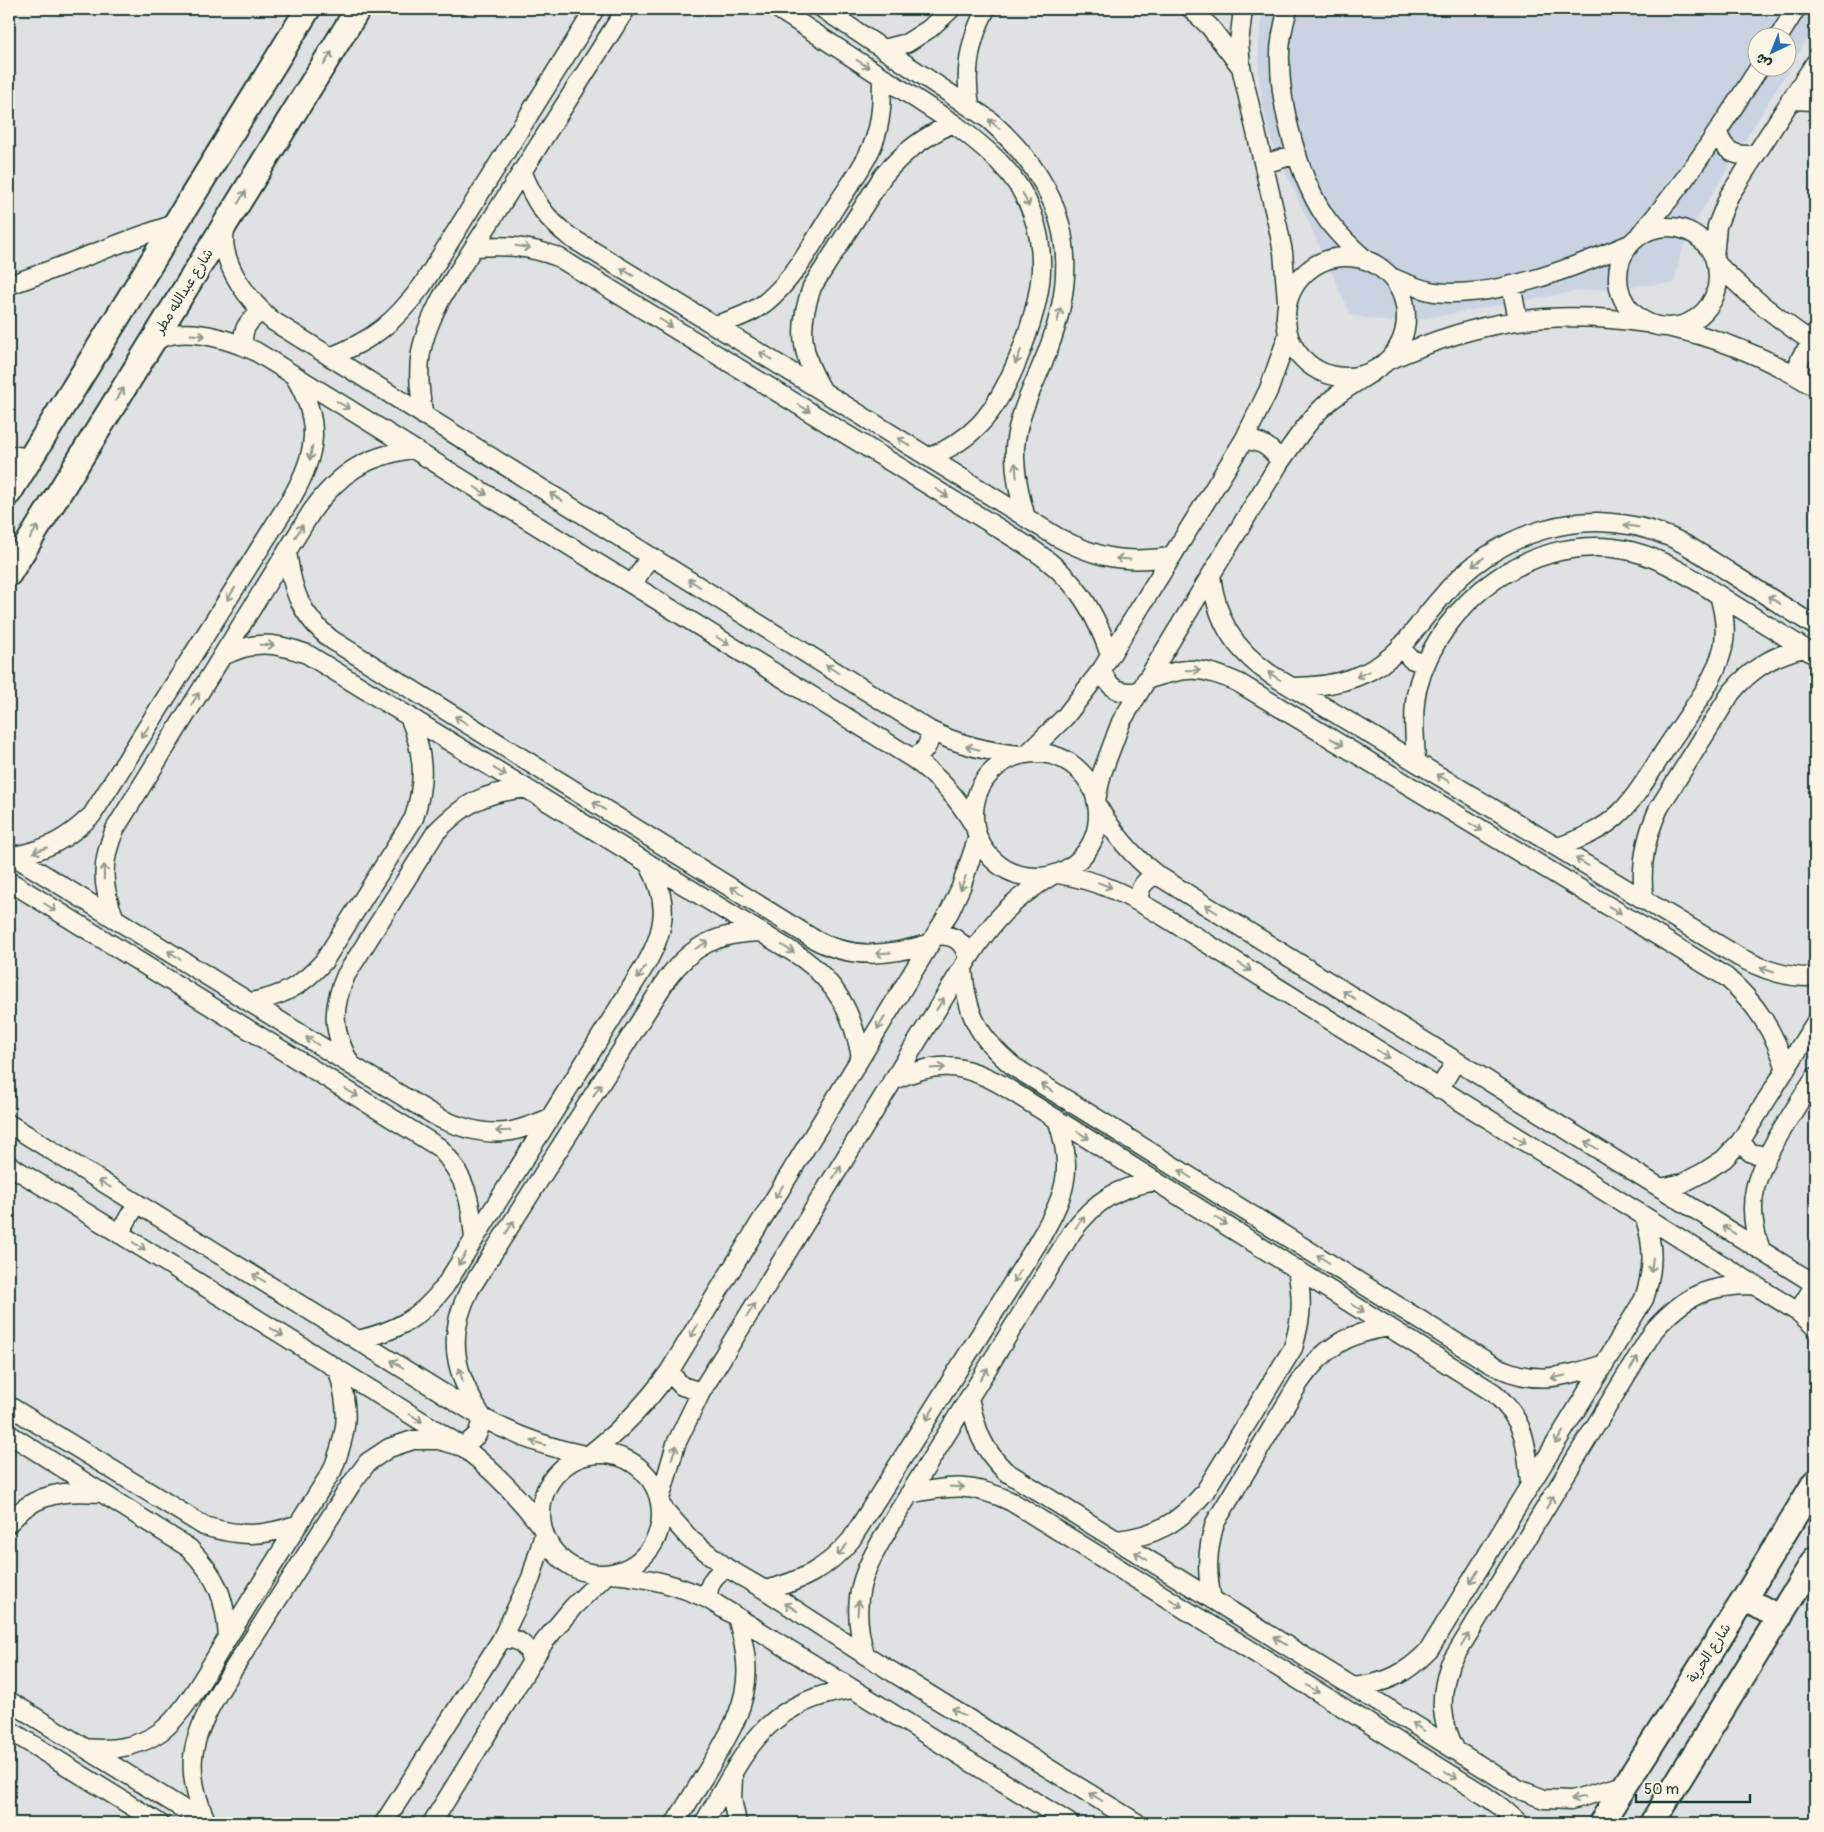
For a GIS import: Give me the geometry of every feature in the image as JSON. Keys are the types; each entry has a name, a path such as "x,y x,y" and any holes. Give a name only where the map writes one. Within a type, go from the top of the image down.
{"street":[{"path":"9,493 20,456 175,224 308,9"},
{"name":"شارع عبدالله مطر","path":"9,574 358,9"},
{"path":"424,416 419,392 418,368 430,321 442,297 626,9"},
{"path":"778,9 953,123 989,151 1005,168 1020,189 1032,212 1039,237 1042,263 1039,290 1025,340 994,406 981,423 966,437 930,457"},
{"path":"823,9 970,105 1006,134 1039,175 1053,202 1063,231 1066,262 1064,292 1058,320 1020,422 1015,462 1019,494 1026,518"},
{"path":"884,49 907,43 929,29 951,9"},
{"path":"970,105 967,87 968,64 972,42 986,9"},
{"path":"1192,9 1210,27 1241,67"},
{"path":"1243,9 1239,43 1241,67 1283,252 1288,334 1298,354 1313,368 1333,376 1354,377 1374,371"},
{"path":"1288,9 1283,28 1279,60 1281,92 1297,154 1309,188 1324,215 1343,240 1366,260 1380,267 1391,278 1401,293 1406,310 1406,328 1400,346 1389,360"},
{"path":"1784,28 1796,9"},
{"path":"330,357 372,337 391,323 407,306 422,286 591,16 607,37"},
{"path":"836,46 849,26"},
{"path":"432,1823 531,1661 558,1624 573,1606 609,1574 627,1569 640,1561 650,1550 658,1536 661,1521 661,1502 676,1444 701,1392 986,931 1005,909 1026,891 1073,866 1085,854 1093,839 1097,822 1096,803 1102,773 1110,747 1121,722 1280,462 1299,436 1320,410 1346,389 1389,360 1450,335 1518,320 1580,317 1679,326 1695,320 1707,308 1715,294 1718,278 1714,242 1728,196 1815,63"},
{"path":"714,325 750,313 779,290 793,273 863,163 873,144 880,123 882,76"},
{"path":"1753,78 1676,192 1632,242 1622,258 1618,272 1619,288 1625,302 1634,314 1655,325 1691,332 1745,350 1799,376 1815,386"},
{"path":"1790,100 1815,101"},
{"path":"822,391 811,372 804,351 802,329 805,308 812,287 883,176 897,159 913,145 953,123"},
{"path":"1718,132 1720,142 1726,150 1735,155 1755,154"},
{"path":"1005,168 1021,151"},
{"path":"1264,164 1297,154"},
{"path":"863,163 868,162 876,165 880,168 883,176"},
{"path":"522,171 541,210 555,226 570,237 930,457 1057,537 1084,551 1112,559 1142,561 1171,557"},
{"path":"228,219 224,237 228,258 236,278 248,296 272,321 930,730 952,741 974,748 1024,755 1042,754 1057,757 1070,764 1082,774 1090,786 1096,803 1123,844 1142,864 1815,1284 1798,1312"},
{"path":"9,285 128,239 175,224"},
{"path":"1391,278 1433,292 1456,293 1511,285 1571,267 1632,242 1648,231 1663,227 1679,228 1694,234 1706,244 1715,260 1748,295 1815,344 1800,356 1797,366 1799,376"},
{"path":"558,257 561,242 570,237"},
{"path":"475,247 519,246 540,250 558,257 1044,557 1066,577 1085,600 1100,627 1106,662 1104,679 1115,689 1129,693 1184,670 1203,670 1239,683 1726,977 1741,990 1761,1014 1779,1047 1786,1069"},
{"path":"1287,303 1295,285 1309,270 1326,260 1346,257 1366,260"},
{"path":"793,273 794,278 801,286 812,287"},
{"path":"1511,285 1518,320"},
{"path":"422,286 430,295 442,297"},
{"path":"243,345 242,335 246,325 253,317 262,312"},
{"path":"152,343 166,336 186,334 224,339 243,345 293,374 912,758 948,788 963,807 987,852 999,865 1015,874 1033,877 1054,875 1100,883 1139,902 1798,1312 1815,1327"},
{"path":"384,1823 501,1640 531,1578 543,1531 540,1513 543,1497 549,1483 558,1470 571,1461 588,1455 612,1437 652,1396 669,1372 933,940 961,887 977,832 974,811 977,796 984,782 994,770 1006,761 1024,755 1065,717 1106,662 1244,440 1269,389 1288,334"},
{"path":"11,854 36,852 57,843 76,831 92,815 304,477 312,449 311,413 304,393 293,374"},
{"path":"1003,388 1013,398 1027,400"},
{"path":"1244,440 1256,441 1266,445 1275,453 1280,462"},
{"path":"115,919 108,902 104,883 104,865 108,846 115,829 287,551 326,492 344,475 365,462 388,453 412,449"},
{"path":"304,477 314,476 319,479 323,482 326,492"},
{"path":"1293,687 1316,687 1340,683 1383,664 1400,648 1444,592 1465,571 1489,553 1515,539 1543,528 1575,522 1607,522 1639,527 1670,537 1699,552 1815,626"},
{"path":"1044,557 1055,550 1057,537"},
{"path":"1416,762 1414,714 1417,691 1425,664 1449,625 1466,605 1504,572 1534,558 1565,550 1598,547 1630,551 1661,561 1810,652"},
{"path":"287,551 293,588 300,604 322,632 571,789 823,944 837,950 875,954 894,953 933,940 944,934 954,937 961,942 966,950 964,991 971,1013 981,1034 996,1052 1014,1067 1486,1361 1522,1377 1551,1379 1605,1364"},
{"path":"633,584 650,556"},
{"path":"1211,576 1214,595 1224,624 1240,649 1254,663 1739,957 1758,967 1779,974 1802,978 1815,977"},
{"path":"1558,847 1580,839 1601,828 1620,813 1636,795 1711,679 1723,646 1725,629 1724,612 1719,595"},
{"path":"307,654 309,643 316,634 322,632"},
{"path":"221,657 240,647 263,644 286,646 307,654 760,932 811,964 840,996 850,1015 861,1057"},
{"path":"1400,648 1411,659 1425,664"},
{"path":"1644,899 1642,880 1646,843 1659,808 1731,693 1749,674 1771,659 1787,652 1810,652"},
{"path":"1239,683 1239,676 1242,670 1247,665 1254,663"},
{"path":"1711,679 1720,678 1728,684 1731,693"},
{"path":"232,1019 247,1001 268,999 292,989 313,974 324,961 414,818 420,798 423,777 417,736 409,716"},
{"path":"912,758 925,750 930,730"},
{"path":"351,1065 341,1049 336,1030 335,1011 338,992 346,975 436,832 454,814 476,800 500,791 526,788"},
{"path":"560,808 571,789"},
{"path":"1636,795 1648,807 1659,808"},
{"path":"92,815 103,828 115,829"},
{"path":"414,818 420,817 430,822 436,832"},
{"path":"1503,844 1516,822"},
{"path":"11,854 439,1118 474,1130 511,1131 550,1118"},
{"path":"358,1340 400,1326 419,1314 435,1300 655,948 664,914 660,887 648,863"},
{"path":"1139,902 1144,882 1157,875"},
{"path":"9,881 440,1148 453,1162 469,1196 474,1240"},
{"path":"483,1418 471,1399 462,1379 456,1358 456,1336 465,1300 667,978 678,964 707,942 742,932 760,932"},
{"path":"811,964 822,957 823,944"},
{"path":"655,948 667,950 676,958 678,964"},
{"path":"1726,977 1738,971 1740,966 1739,957"},
{"path":"324,961 331,974 346,975"},
{"path":"1661,1188 1683,1183 1704,1172 1724,1159 1740,1142 1815,1023"},
{"path":"1440,1089 1456,1061"},
{"path":"892,1081 920,1070 935,1067 958,1067 980,1073 1057,1119 1494,1393 1513,1412 1524,1436 1527,1448 1530,1486"},
{"path":"1002,1085 1006,1071 1014,1067"},
{"path":"1761,1250 1754,1233 1752,1203 1758,1174 1766,1156 1815,1077"},
{"path":"765,1590 804,1578 833,1559 851,1540 1037,1244 1060,1201 1066,1181 1067,1160 1064,1139 1057,1119"},
{"path":"9,1124 483,1418 532,1442 558,1450 588,1455 612,1455 634,1463 646,1472 661,1502 691,1540 727,1568 765,1590 1118,1818 1137,1823"},
{"path":"440,1148 446,1146 455,1138 455,1125"},
{"path":"1740,1142 1751,1153 1766,1156"},
{"path":"9,1165 463,1447 498,1476 528,1510 543,1531 551,1548 562,1560 576,1569 591,1574 637,1576 661,1581 685,1588 708,1599 1069,1823"},
{"path":"865,1655 859,1635 857,1614 864,1572 909,1494 1057,1256 1084,1216 1099,1202 1116,1191 1136,1184 1156,1181"},
{"path":"119,1234 137,1203"},
{"path":"1354,1687 1371,1685 1396,1676 1417,1662 1429,1650 1644,1299 1653,1258 1646,1218"},
{"path":"1037,1244 1042,1243 1052,1247 1057,1256"},
{"path":"1117,1540 1150,1534 1166,1527 1193,1506 1204,1493 1293,1348 1301,1322 1302,1295 1297,1269"},
{"path":"1456,1751 1448,1735 1442,1708 1444,1681 1450,1664 1654,1330 1670,1313 1688,1299 1731,1285 1754,1286"},
{"path":"445,1286 446,1295 453,1300 465,1300"},
{"path":"1634,1317 1646,1320 1654,1330"},
{"path":"1212,1599 1207,1580 1207,1561 1215,1523 1299,1382 1312,1364 1328,1349 1346,1338 1367,1330 1389,1327"},
{"path":"84,1748 111,1750 144,1742 161,1731 176,1717 202,1679 332,1471 342,1447 346,1422 346,1395 338,1370"},
{"path":"1280,1371 1290,1372 1299,1382"},
{"path":"669,1372 682,1386 701,1392"},
{"path":"1494,1393 1504,1388 1509,1372"},
{"path":"969,1398 981,1441 991,1458 1005,1471 1518,1789 1544,1799 1571,1800 1625,1785"},
{"path":"9,1406 204,1526 228,1533 252,1535 276,1532 299,1524"},
{"path":"463,1447 477,1435 483,1418"},
{"path":"9,1434 189,1548 206,1566 219,1588 226,1612 228,1637"},
{"path":"207,1823 198,1802 193,1779 193,1756 198,1732 220,1690 352,1483 368,1462 397,1445 413,1440 439,1440 463,1447"},
{"path":"332,1471 342,1471 350,1478 352,1483"},
{"name":"شارع الحرية","path":"1601,1823 1745,1598 1815,1482"},
{"path":"1012,1502 1012,1489 1023,1483"},
{"path":"909,1494 952,1486 973,1488 993,1493 1012,1502 1484,1795 1501,1807 1518,1823"},
{"path":"9,1523 26,1507 50,1495 76,1491 104,1493"},
{"path":"1204,1493 1212,1503 1225,1506"},
{"path":"875,1502 883,1513 888,1515 897,1514"},
{"path":"189,1548 199,1545 202,1541 205,1531 204,1526"},
{"path":"1652,1823 1815,1559"},
{"path":"708,1599 708,1589 712,1580 718,1573 727,1568"},
{"path":"1745,1598 1779,1618"},
{"path":"675,1823 732,1730 741,1709 746,1686 746,1671 743,1640 737,1617"},
{"path":"501,1640 508,1638 522,1642 527,1648 531,1661"},
{"path":"1429,1650 1434,1660 1439,1663 1450,1664"},
{"path":"202,1679 209,1688 220,1690"},
{"path":"704,1823 753,1742 768,1725 800,1703 829,1692 852,1689"},
{"path":"9,1701 207,1823"},
{"path":"9,1730 159,1823"},
{"path":"732,1730 742,1730 751,1737 753,1742"},
{"path":"733,1774 732,1799 737,1823"},
{"path":"1484,1795 1494,1788 1496,1776"}],"shaded area":[{"path":"1263,9 1815,9 1815,26 1796,57 1796,28 1746,28 1746,78 1783,78 1693,225 1680,256 1674,283 1578,291 1422,319 1389,322 1351,315 1272,142 1263,109 1259,76 1259,42"}]}
